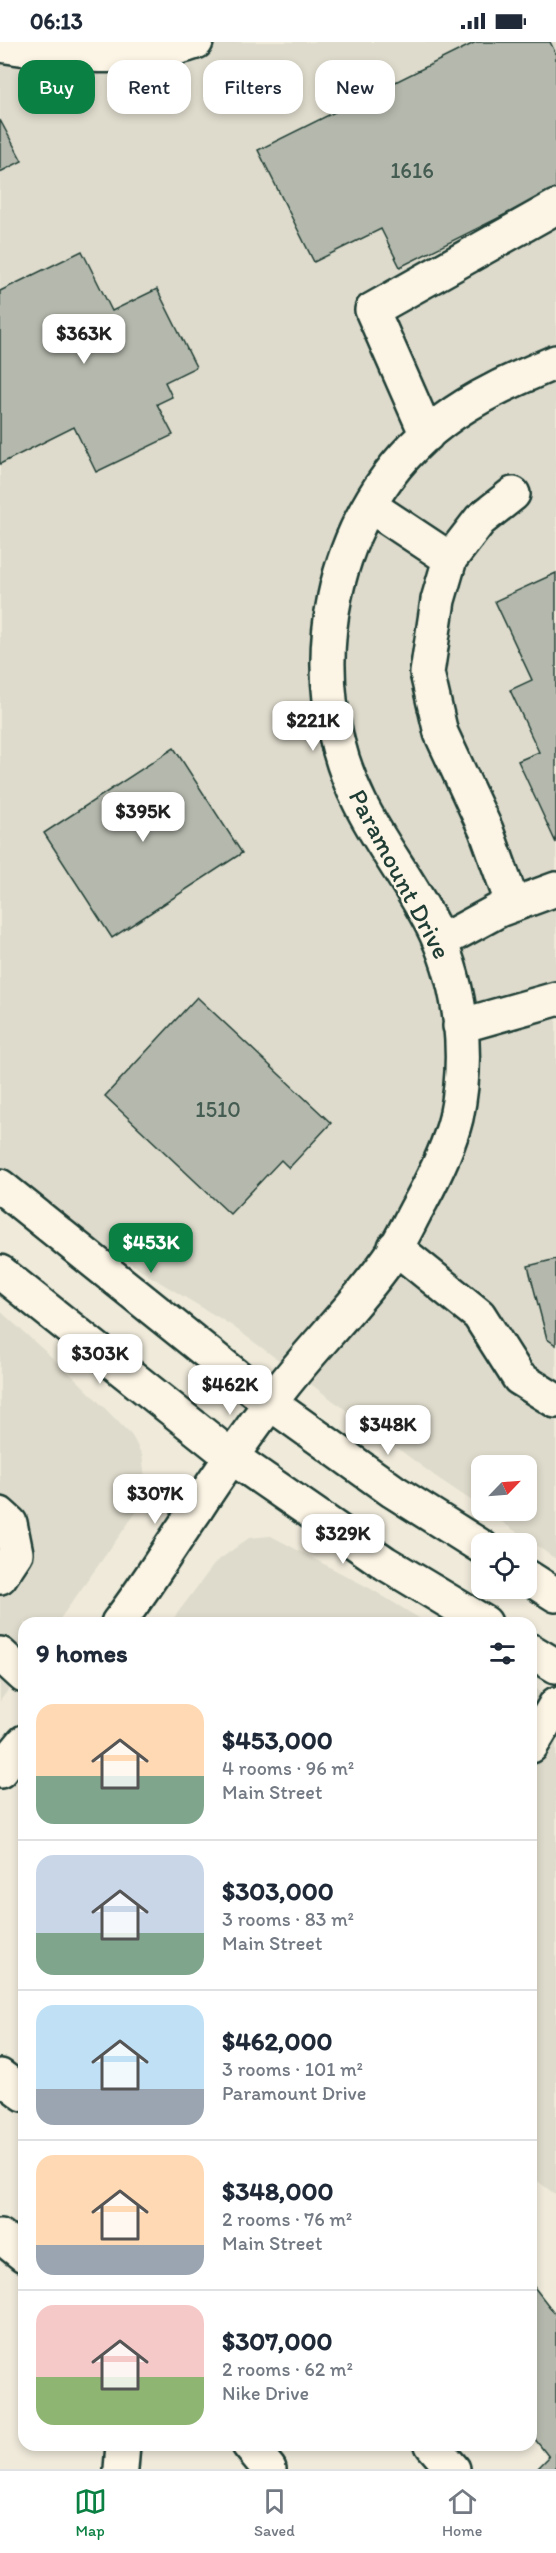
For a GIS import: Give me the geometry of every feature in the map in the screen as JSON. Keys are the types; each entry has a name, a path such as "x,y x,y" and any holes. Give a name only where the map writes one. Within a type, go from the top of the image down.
{"street":[{"path":"0,45 41,51 114,56 174,50 196,42"},
{"path":"427,435 372,310 556,207"},
{"name":"Paramount Drive","path":"126,1617 270,1403 388,1260 445,1154 456,1119 462,1078 460,1026 449,967 440,942 359,801 338,746 332,714 328,635 336,585 353,536 383,485 442,421 488,391 556,362"},
{"path":"513,494 480,520 450,559 438,600 427,673 441,733 486,830 513,904"},
{"path":"370,506 450,559"},
{"path":"440,942 513,904 556,889"},
{"path":"460,1026 556,999"},
{"path":"0,1186 270,1403 393,1491 471,1539"},
{"path":"395,1247 479,1315 519,1378 556,1401"},
{"path":"0,1272 232,1458 385,1563 475,1617"},
{"path":"0,1514 10,1523 16,1553 0,1577"},
{"path":"537,1583 556,1595"},
{"path":"0,1654 18,1670"},
{"path":"537,1655 556,1666"},
{"path":"537,1736 556,1704"},
{"path":"0,1771 18,1749"},
{"path":"0,2076 18,2090"},
{"path":"0,2235 18,2250"},
{"path":"121,2469 122,2451"},
{"path":"254,2451 269,2469"},
{"path":"437,2451 453,2469"}],"shaded area":[{"path":"0,42 556,42 556,1559 537,1546 537,1533 518,1533 501,1521 537,1521 537,1455 471,1455 471,1500 231,1325 153,1278 62,1218 0,1165"},
{"path":"0,1311 77,1380 132,1436 142,1455 145,1478 137,1511 61,1617 18,1617 18,1676 0,1701"},
{"path":"271,1536 371,1589 417,1617 175,1617 216,1562 249,1538"},
{"path":"537,1690 556,1701 556,2195 537,2181"}],"building":[{"path":"476,42 550,42 556,54 556,189 400,267 381,229 314,262 258,150 331,114 395,114 395,82"},
{"path":"0,120 22,161 0,172"},
{"path":"82,251 112,311 157,289 196,367 165,382 172,397 157,404 173,435 96,472 74,427 0,464 0,291"},
{"path":"556,573 556,843 518,761 539,752 510,690 532,680 495,601"},
{"path":"174,748 242,853 112,938 44,833"},
{"path":"197,997 331,1123 289,1168 281,1160 230,1214 105,1096"},
{"path":"556,1259 556,1345 547,1339 528,1266"},
{"path":"537,2291 556,2315 556,2469 537,2469 549,2457 537,2442"}]}
